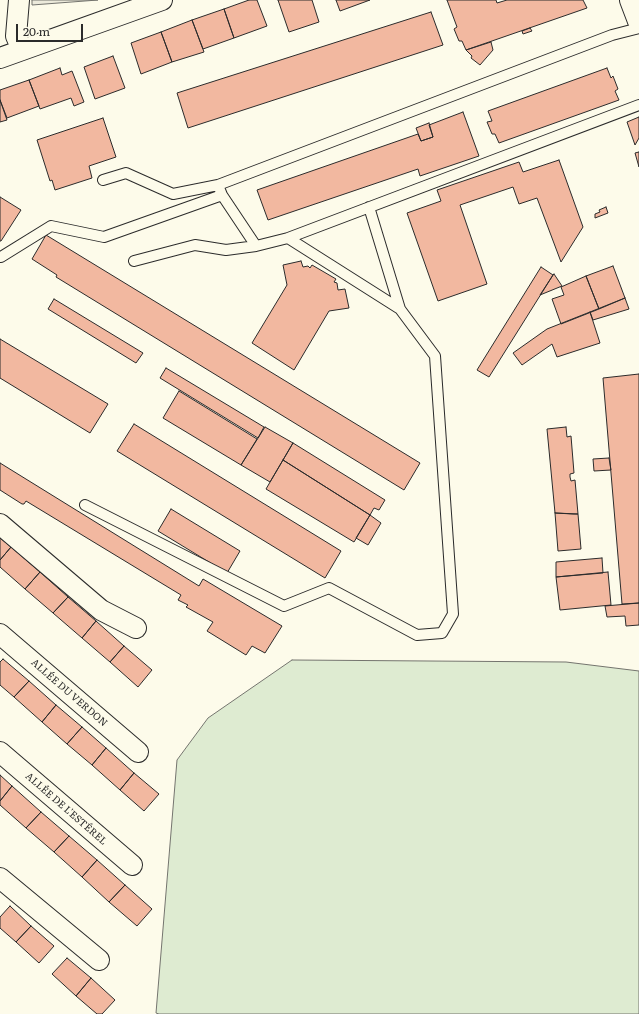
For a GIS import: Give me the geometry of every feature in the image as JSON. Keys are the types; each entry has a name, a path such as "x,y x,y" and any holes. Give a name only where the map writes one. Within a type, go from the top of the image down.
{"street":[{"path":"20,0 16,36 22,50"},
{"path":"0,58 162,0"},
{"path":"631,0 639,22"},
{"path":"0,524 101,610 136,628"},
{"name":"ALLÉE DU VERDON","path":"0,634 138,752"},
{"name":"ALLÉE DE L'ESTÉREL","path":"0,752 132,865"},
{"path":"0,878 99,960"}],"lane":[{"path":"0,257 51,226 104,237 612,35 639,28"},
{"path":"134,261 195,245 226,250 256,246 288,238 639,105"},
{"path":"103,180 126,173 173,194 220,190"},
{"path":"220,190 256,246"},
{"path":"85,505 284,606 329,588 417,635 442,633 453,614 435,356 400,309 369,207"},
{"path":"288,238 400,309"}],"green space":[{"path":"292,660 566,662 639,671 639,1014 156,1013 177,760 208,718"}],"shaded area":[{"path":"32,0 98,0 32,5"}],"building":[{"path":"249,0 257,0 267,26 234,38 224,9"},
{"path":"278,0 312,0 319,22 289,32"},
{"path":"336,0 370,0 340,11"},
{"path":"447,0 496,0 497,3 507,0 583,0 587,8 466,50 462,41 459,41 454,29 457,27"},
{"path":"224,9 234,38 203,49 192,20"},
{"path":"431,12 443,45 188,128 177,93"},
{"path":"192,20 204,52 172,62 161,32"},
{"path":"530,28 532,31 523,34 522,31"},
{"path":"161,32 172,62 141,74 131,43"},
{"path":"491,42 493,50 480,65 471,58 472,56 466,50"},
{"path":"113,56 125,88 95,99 84,67"},
{"path":"60,68 62,75 72,71 84,102 74,106 71,98 40,109 29,80"},
{"path":"607,68 611,78 613,76 618,89 615,91 619,100 499,143 495,134 492,134 487,122 492,121 488,111"},
{"path":"29,80 39,106 7,118 0,100 0,90"},
{"path":"0,100 7,120 0,122"},
{"path":"463,112 479,156 420,176 418,169 268,220 257,190 418,134 421,141 433,137 429,125"},
{"path":"639,117 639,138 635,145 627,122"},
{"path":"103,118 116,157 89,166 92,178 55,190 52,180 50,181 37,140"},
{"path":"429,123 433,137 421,141 416,128"},
{"path":"639,152 639,167 635,153"},
{"path":"559,160 583,227 561,262 537,198 519,204 513,187 460,205 487,284 438,301 407,213 441,201 437,190 519,162 523,172"},
{"path":"0,197 21,210 1,241 0,241"},
{"path":"606,207 608,213 595,218 595,214 600,212 599,210"},
{"path":"46,235 420,463 404,490 56,277 57,275 32,259"},
{"path":"301,261 303,267 308,266 310,268 312,265 336,279 334,282 337,283 338,290 345,289 349,308 329,311 294,370 252,343 287,285 283,265"},
{"path":"613,266 625,298 599,309 586,276"},
{"path":"541,267 553,275 489,377 477,370"},
{"path":"554,274 562,286 540,295 553,275"},
{"path":"586,276 599,309 561,324 552,299 564,295 561,287"},
{"path":"625,298 629,309 593,320 590,312"},
{"path":"54,299 143,353 136,363 48,309"},
{"path":"590,312 600,343 557,357 552,344 522,365 513,353 547,329"},
{"path":"0,339 108,404 90,433 0,378"},
{"path":"166,368 264,427 258,438 160,378"},
{"path":"639,374 639,603 622,604 603,378"},
{"path":"179,391 257,439 241,465 163,418"},
{"path":"134,424 341,551 325,578 117,451"},
{"path":"265,427 293,443 270,482 241,465"},
{"path":"566,427 567,437 571,436 574,473 570,474 570,477 571,481 575,480 578,514 555,513 547,429"},
{"path":"293,443 385,500 379,510 374,508 370,515 283,460"},
{"path":"609,458 611,470 594,471 593,459"},
{"path":"283,460 370,515 354,542 266,489"},
{"path":"0,463 199,586 203,579 282,626 265,653 252,646 246,655 207,631 213,622 186,607 188,605 178,600 181,595 26,501 22,504 0,490"},
{"path":"171,509 240,551 227,573 158,531"},
{"path":"555,513 578,514 581,549 558,551"},
{"path":"370,515 381,523 368,545 356,538"},
{"path":"0,538 11,547 0,560"},
{"path":"11,547 40,572 25,589 0,567 0,560"},
{"path":"602,558 603,573 556,577 556,562"},
{"path":"40,572 68,597 53,613 25,589"},
{"path":"608,572 611,605 560,610 556,577"},
{"path":"68,597 96,621 82,638 53,613"},
{"path":"639,603 639,625 626,626 625,616 607,617 605,606"},
{"path":"96,621 124,646 110,662 82,638"},
{"path":"124,646 152,670 138,687 110,662"},
{"path":"3,659 29,681 14,697 0,685 0,662"},
{"path":"29,681 56,705 42,722 14,697"},
{"path":"56,705 82,727 67,744 42,722"},
{"path":"82,727 106,748 92,765 67,744"},
{"path":"106,748 134,773 120,790 92,765"},
{"path":"134,773 159,794 144,811 120,790"},
{"path":"0,775 12,786 0,801"},
{"path":"12,786 41,812 26,828 0,805 0,801"},
{"path":"41,812 69,836 54,852 26,828"},
{"path":"69,836 97,860 82,877 54,852"},
{"path":"97,860 125,885 109,902 82,877"},
{"path":"125,885 152,909 137,926 109,902"},
{"path":"10,906 31,926 16,942 0,928 0,917"},
{"path":"31,926 54,946 39,963 16,942"},
{"path":"67,958 91,978 76,996 52,974"},
{"path":"91,978 115,1000 102,1014 97,1014 76,996"}]}
